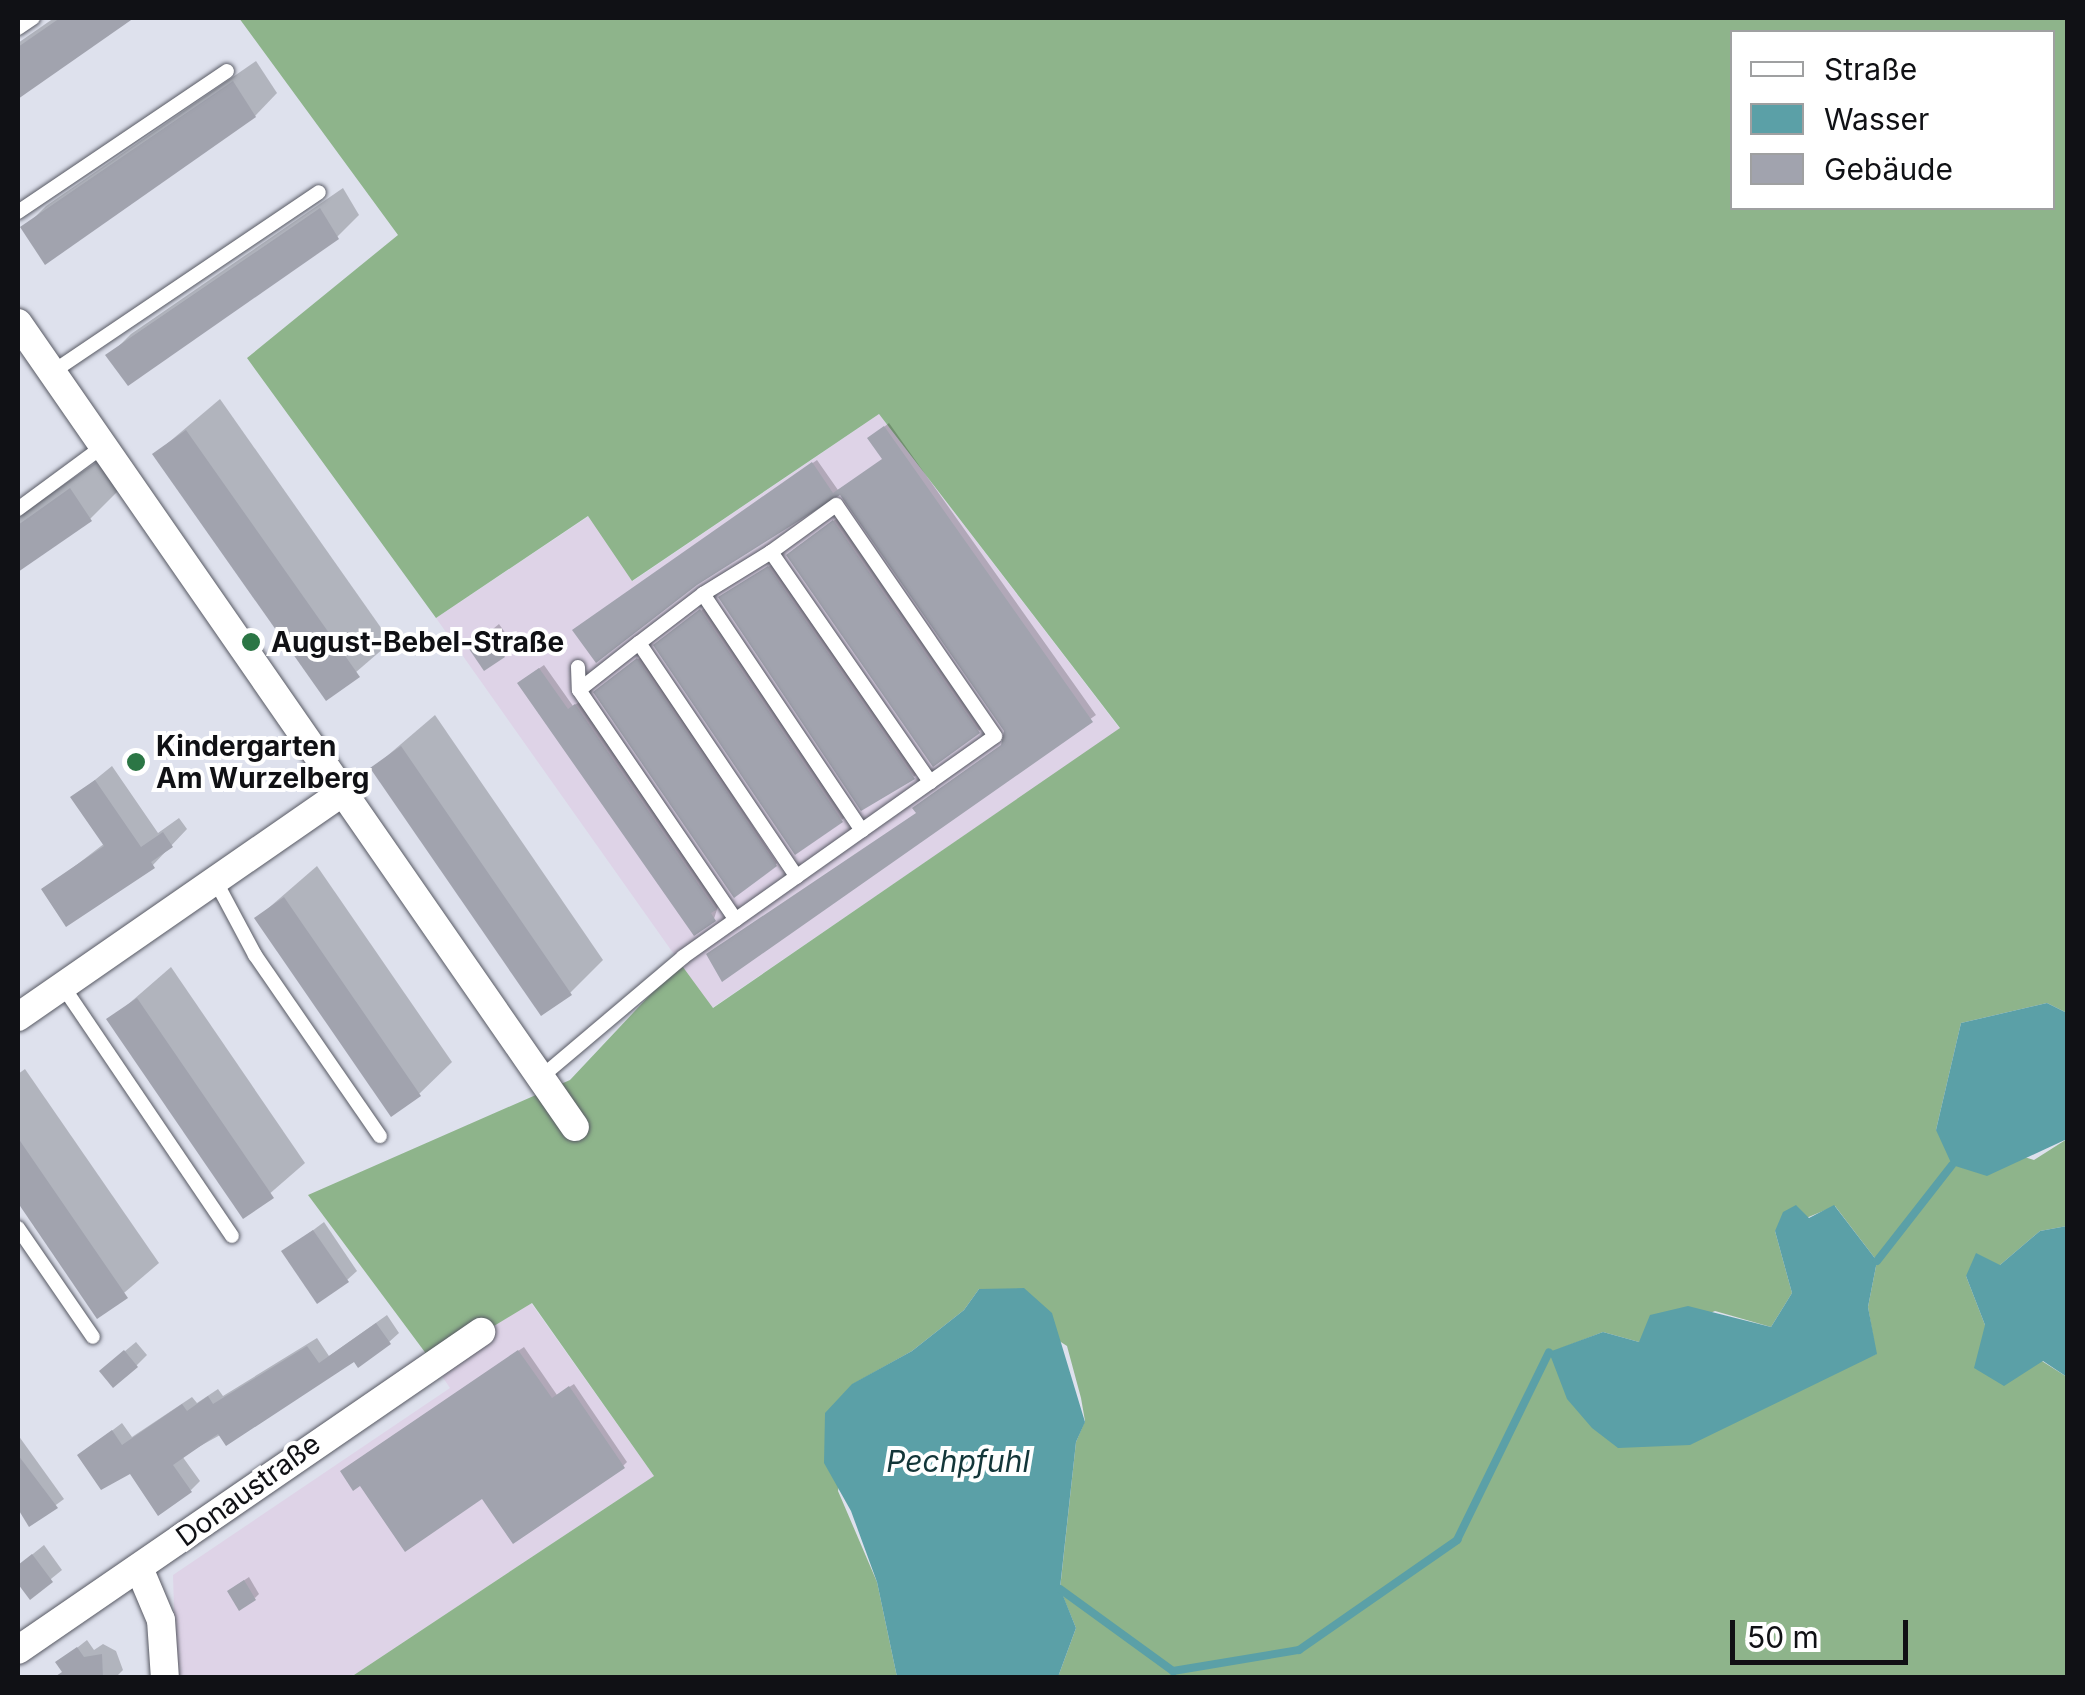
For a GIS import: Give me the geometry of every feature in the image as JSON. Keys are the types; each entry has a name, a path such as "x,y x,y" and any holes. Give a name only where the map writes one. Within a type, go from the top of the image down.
{"street":[{"path":"18,323 575,1127"},
{"path":"18,1017 342,794"},
{"name":"Donaustraße","path":"18,1650 481,1332"},
{"path":"139,1568 161,1620 166,1678"}],"lane":[{"path":"18,28 33,18"},
{"path":"18,212 226,71"},
{"path":"52,373 319,192"},
{"path":"18,509 102,447"},
{"path":"540,1078 736,920 995,736 836,505 703,594 579,690"},
{"path":"771,552 930,782"},
{"path":"703,594 862,831"},
{"path":"640,642 797,877"},
{"path":"578,667 579,690 736,920"},
{"path":"216,882 254,956 380,1136"},
{"path":"62,985 232,1236"},
{"path":"18,1228 93,1336"}],"shaded area":[{"path":"879,414 1120,729 712,1008 436,618 589,516 633,581"},
{"path":"531,1303 654,1476 351,1677 176,1677 173,1575 450,1388 433,1363"}],"green space":[{"path":"239,18 2067,18 2067,1013 2047,1003 1961,1023 1936,1130 2034,1160 2067,1139 2067,1226 2040,1231 2000,1265 1966,1276 1985,1325 2067,1377 2067,1677 1058,1677 1076,1628 1060,1589 1076,1442 1085,1421 1081,1398 1067,1346 979,1289 964,1310 912,1351 853,1384 838,1491 877,1582 897,1677 351,1677 654,1476 532,1303 433,1363 308,1195 570,1080 680,963 713,1008 1120,728 879,414 632,581 588,516 436,618 247,358 398,235","holes":["1835,1206 1877,1261 1868,1307 1876,1354 1789,1393 1549,1353 1603,1332 1639,1342 1715,1311 1771,1327 1792,1293 1775,1231"]}],"water":[{"path":"2047,1003 2067,1013 2067,1139 1987,1176 1952,1165 1936,1130 1961,1023"},
{"path":"1796,1205 1809,1218 1834,1205 1877,1261 1868,1307 1877,1354 1690,1445 1618,1448 1592,1428 1567,1399 1549,1352 1603,1332 1639,1342 1650,1315 1688,1306 1771,1327 1792,1293 1775,1231 1783,1212"},
{"path":"2067,1226 2067,1377 2043,1361 2004,1386 1974,1368 1985,1325 1966,1276 1976,1253 2000,1265 2040,1231"},
{"name":"Pechpfuhl","path":"1024,1288 1052,1313 1085,1422 1076,1442 1060,1588 1076,1628 1058,1677 897,1677 877,1582 851,1511 824,1463 825,1413 852,1384 912,1351 964,1310 979,1289"}],"building":[{"path":"60,18 134,18 18,99 18,47"},
{"path":"233,81 256,117 45,265 20,227"},
{"path":"320,208 339,239 128,386 105,355"},
{"path":"884,426 1093,722 722,982 706,954 916,813 912,808 1001,745 1004,731 840,495 697,585 596,663 572,630 812,462 833,493 882,459 867,438"},
{"path":"186,430 360,677 326,701 152,454"},
{"path":"70,488 92,521 18,572 18,525"},
{"path":"833,520 980,733 933,767 786,555"},
{"path":"768,566 915,779 861,811 718,597"},
{"path":"700,609 843,822 795,855 653,645"},
{"path":"488,632 505,657 484,671 467,646"},
{"path":"637,658 777,866 734,898 593,692"},
{"path":"539,668 568,709 575,704 716,910 711,913 716,921 694,936 517,683"},
{"path":"401,746 572,995 541,1016 370,768"},
{"path":"95,780 141,847 163,832 173,847 151,862 155,868 66,927 41,889 104,846 70,797"},
{"path":"284,897 421,1096 391,1117 254,918"},
{"path":"137,998 274,1198 243,1219 106,1019"},
{"path":"18,1138 128,1298 97,1319 18,1203"},
{"path":"313,1230 349,1282 317,1304 281,1251"},
{"path":"376,1323 391,1344 358,1368 354,1362 226,1446 218,1434 173,1465 192,1492 158,1516 130,1474 101,1490 77,1455 112,1430 122,1445 182,1404 187,1411 208,1396 213,1404 307,1346 319,1363"},
{"path":"124,1350 138,1367 113,1388 99,1371"},
{"path":"518,1350 552,1398 569,1386 625,1468 513,1544 482,1499 405,1552 360,1486 353,1491 340,1471"},
{"path":"18,1455 58,1508 29,1527 18,1509"},
{"path":"32,1554 53,1582 30,1600 18,1584 18,1565"},
{"path":"244,1580 256,1600 239,1611 227,1591"},
{"path":"77,1647 84,1657 102,1654 103,1678 53,1678 62,1672 55,1662"}],"waterway":[{"path":"1877,1261 1952,1165"},
{"path":"1060,1589 1173,1671 1299,1650 1457,1540 1549,1352"}],"place":[{"name":"August-Bebel-Straße","path":"251,642"},
{"name":"Kindergarten Am Wurzelberg","path":"136,762"}]}
